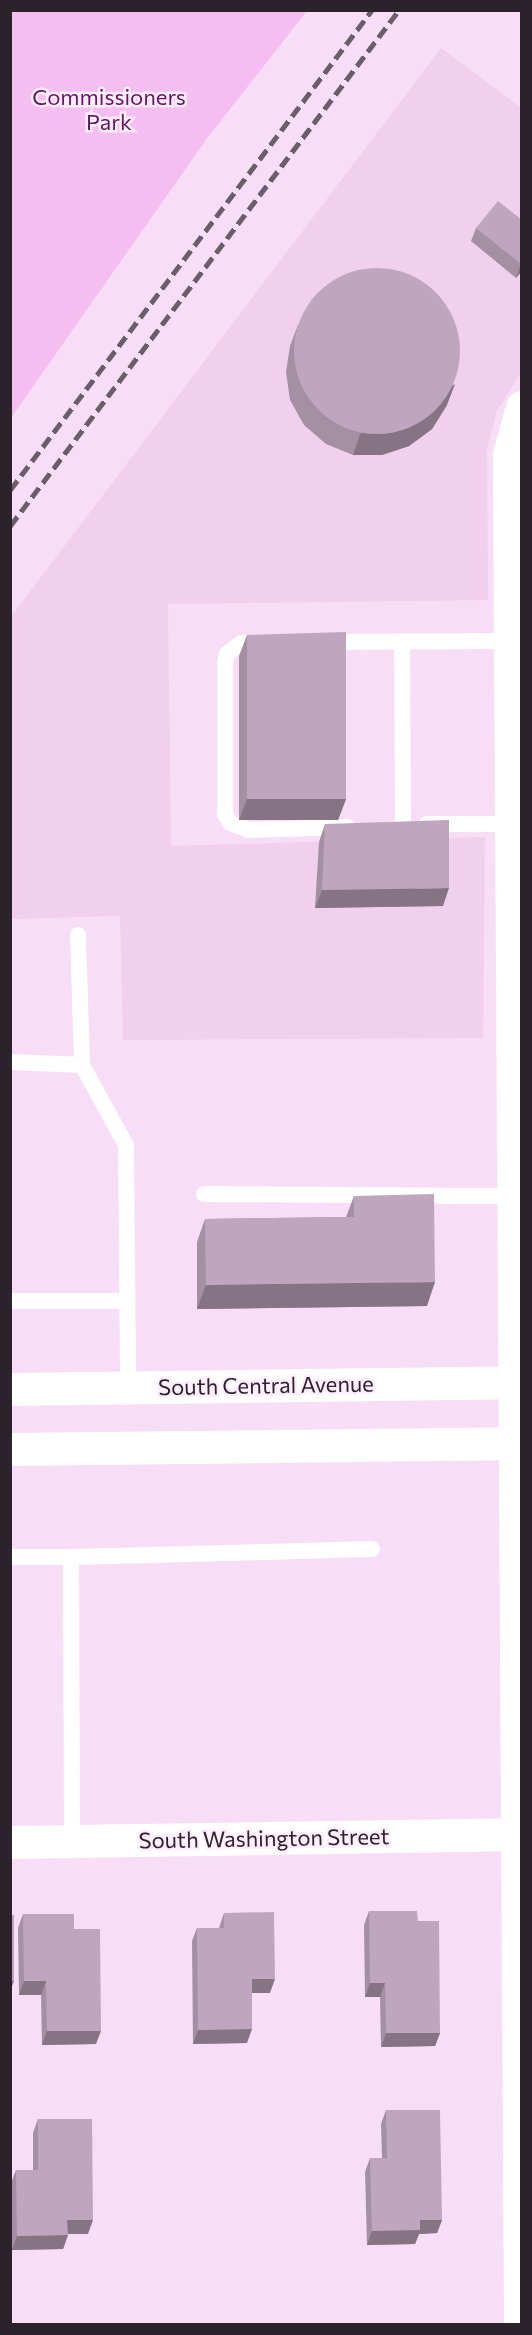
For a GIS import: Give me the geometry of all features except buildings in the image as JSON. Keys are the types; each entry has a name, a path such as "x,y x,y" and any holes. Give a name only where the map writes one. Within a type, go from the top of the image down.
{"street":[{"path":"520,2325 517,1382 512,1196 516,889 510,824 509,641 515,522 508,454 522,407"},
{"name":"South Central Avenue","path":"10,1389 517,1382"},
{"path":"10,1449 517,1443"},
{"name":"South Washington Street","path":"10,1842 518,1834"}],"lane":[{"path":"402,641 403,824"},
{"path":"310,643 509,641"},
{"path":"287,643 241,643 227,654 225,814 230,823 249,830 362,826"},
{"path":"382,825 510,824"},
{"path":"78,935 82,1065 126,1144 128,1387"},
{"path":"10,1062 82,1065"},
{"path":"204,1194 512,1196"},
{"path":"10,1301 127,1300"},
{"path":"10,1557 372,1549"},
{"path":"71,1557 72,1841"}],"shaded area":[{"path":"441,48 521,108 521,373 497,411 487,450 488,600 168,604 171,846 485,837 483,1038 123,1040 120,916 11,919 10,618"}],"green space":[{"name":"Commissioners Park","path":"11,10 307,11 208,137 11,418"}],"railway":[{"path":"10,490 372,10"},
{"path":"10,526 399,10"}]}
